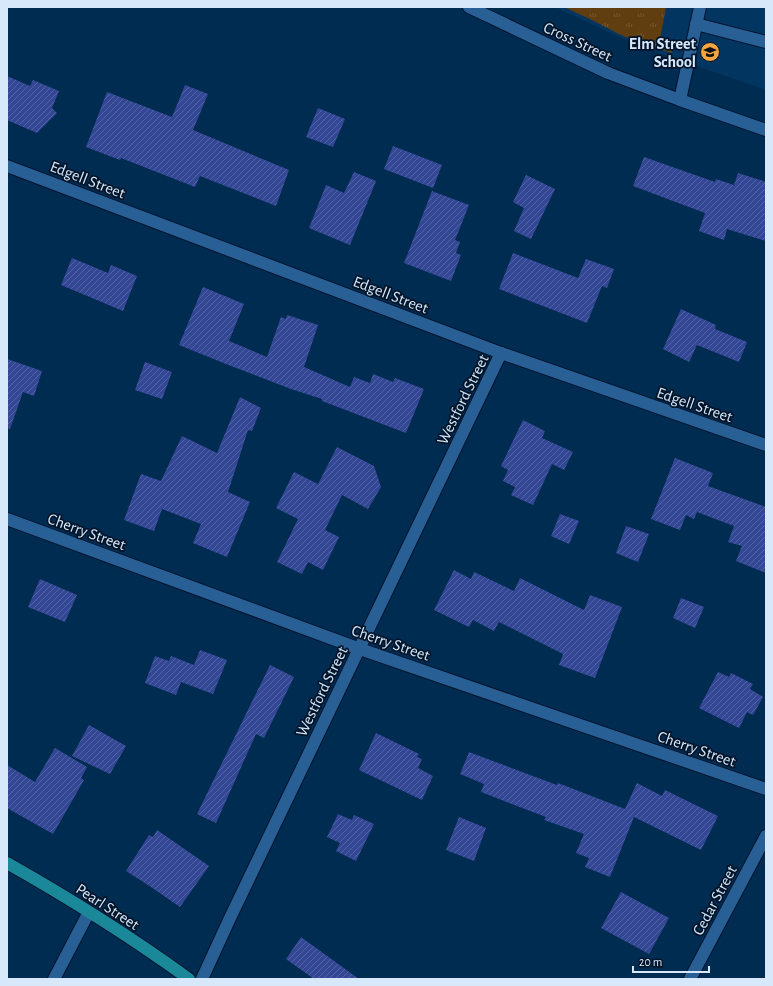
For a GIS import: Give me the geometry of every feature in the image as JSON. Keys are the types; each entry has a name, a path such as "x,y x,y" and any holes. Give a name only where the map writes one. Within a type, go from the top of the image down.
{"main road":[{"name":"Pearl Street","path":"7,863 89,912 189,979"}],"street":[{"name":"Cross Street","path":"469,7 608,73 766,130"},
{"path":"680,100 700,7"},
{"path":"696,24 766,42"},
{"name":"Edgell Street","path":"7,166 502,353 766,445"},
{"name":"Westford Street","path":"202,979 502,353"},
{"name":"Cherry Street","path":"7,519 360,649 766,789"},
{"name":"Cedar Street","path":"690,979 766,836"},
{"path":"54,979 89,912"}],"shaded area":[{"name":"Elm Street School","path":"555,7 766,7 766,90 639,46"}],"green space":[{"path":"564,7 666,7 660,39 673,44 672,53 639,43"}],"building":[{"path":"7,76 30,86 33,80 59,91 52,108 57,113 37,133 7,120"},
{"path":"185,85 208,94 193,130 289,170 276,206 200,176 195,187 121,158 120,160 86,147 107,92 172,117"},
{"path":"318,108 345,119 333,147 306,137"},
{"path":"393,146 442,165 433,188 384,169"},
{"path":"644,157 715,182 716,179 734,185 738,173 766,182 766,241 727,229 724,240 699,231 705,213 633,186"},
{"path":"354,172 376,181 350,245 309,228 326,185 344,193"},
{"path":"526,175 555,189 531,239 514,231 524,208 513,202"},
{"path":"432,191 469,205 455,240 460,242 456,253 461,255 451,281 404,263"},
{"path":"513,253 578,278 586,259 614,269 607,288 602,286 587,323 499,289"},
{"path":"72,258 108,273 111,265 137,276 123,311 61,285"},
{"path":"203,287 244,304 229,341 267,357 281,317 286,319 287,315 318,325 304,367 350,387 354,377 370,383 373,374 393,382 395,378 424,389 406,433 322,401 322,399 291,389 179,345"},
{"path":"681,309 716,325 715,329 747,342 739,362 697,345 689,362 663,349"},
{"path":"7,359 42,371 34,396 23,392 10,429 7,428"},
{"path":"145,362 172,372 162,399 135,390"},
{"path":"240,397 261,408 252,431 248,430 228,492 250,502 227,557 193,543 201,524 162,509 154,531 124,520 141,474 161,481 182,436 217,453"},
{"path":"523,420 545,431 542,438 573,452 564,470 552,464 533,505 511,495 515,487 503,481 508,470 501,466"},
{"path":"337,447 374,466 381,487 368,509 342,495 325,530 339,537 323,570 308,562 302,574 277,562 298,519 276,508 294,472 318,484"},
{"path":"675,458 713,473 708,486 766,507 766,573 736,561 742,546 728,542 734,526 697,512 694,519 686,515 680,530 651,519"},
{"path":"560,514 579,521 569,544 551,536"},
{"path":"626,526 649,534 638,562 616,553"},
{"path":"454,570 471,579 474,572 514,591 520,578 584,610 590,595 622,607 595,678 559,665 563,654 499,622 494,631 473,620 469,627 434,610"},
{"path":"40,579 77,595 65,622 28,607"},
{"path":"681,598 704,607 695,628 673,618"},
{"path":"200,650 227,660 213,694 181,682 176,695 145,683 155,656 169,661 171,656 194,665"},
{"path":"270,665 294,677 264,738 256,734 216,823 197,814"},
{"path":"718,672 729,677 731,673 753,684 750,689 763,697 753,715 747,712 739,728 699,708"},
{"path":"89,725 126,746 110,774 72,756"},
{"path":"376,733 419,754 417,757 422,759 418,768 433,776 422,800 359,770"},
{"path":"55,748 87,767 81,778 84,780 53,834 7,808 7,765 35,782"},
{"path":"469,752 557,785 558,783 625,809 637,783 662,796 665,790 718,816 701,850 634,817 610,877 585,867 589,858 576,853 584,834 544,820 546,817 481,792 484,784 460,774"},
{"path":"338,814 352,820 354,815 374,824 356,861 336,851 340,843 327,837"},
{"path":"459,817 486,828 474,861 446,850"},
{"path":"157,830 209,866 180,907 126,871 149,835 153,837"},
{"path":"621,892 669,918 649,954 601,928"},
{"path":"301,937 359,979 314,979 286,959"}],"place":[{"name":"Elm Street School","path":"710,52"}]}
